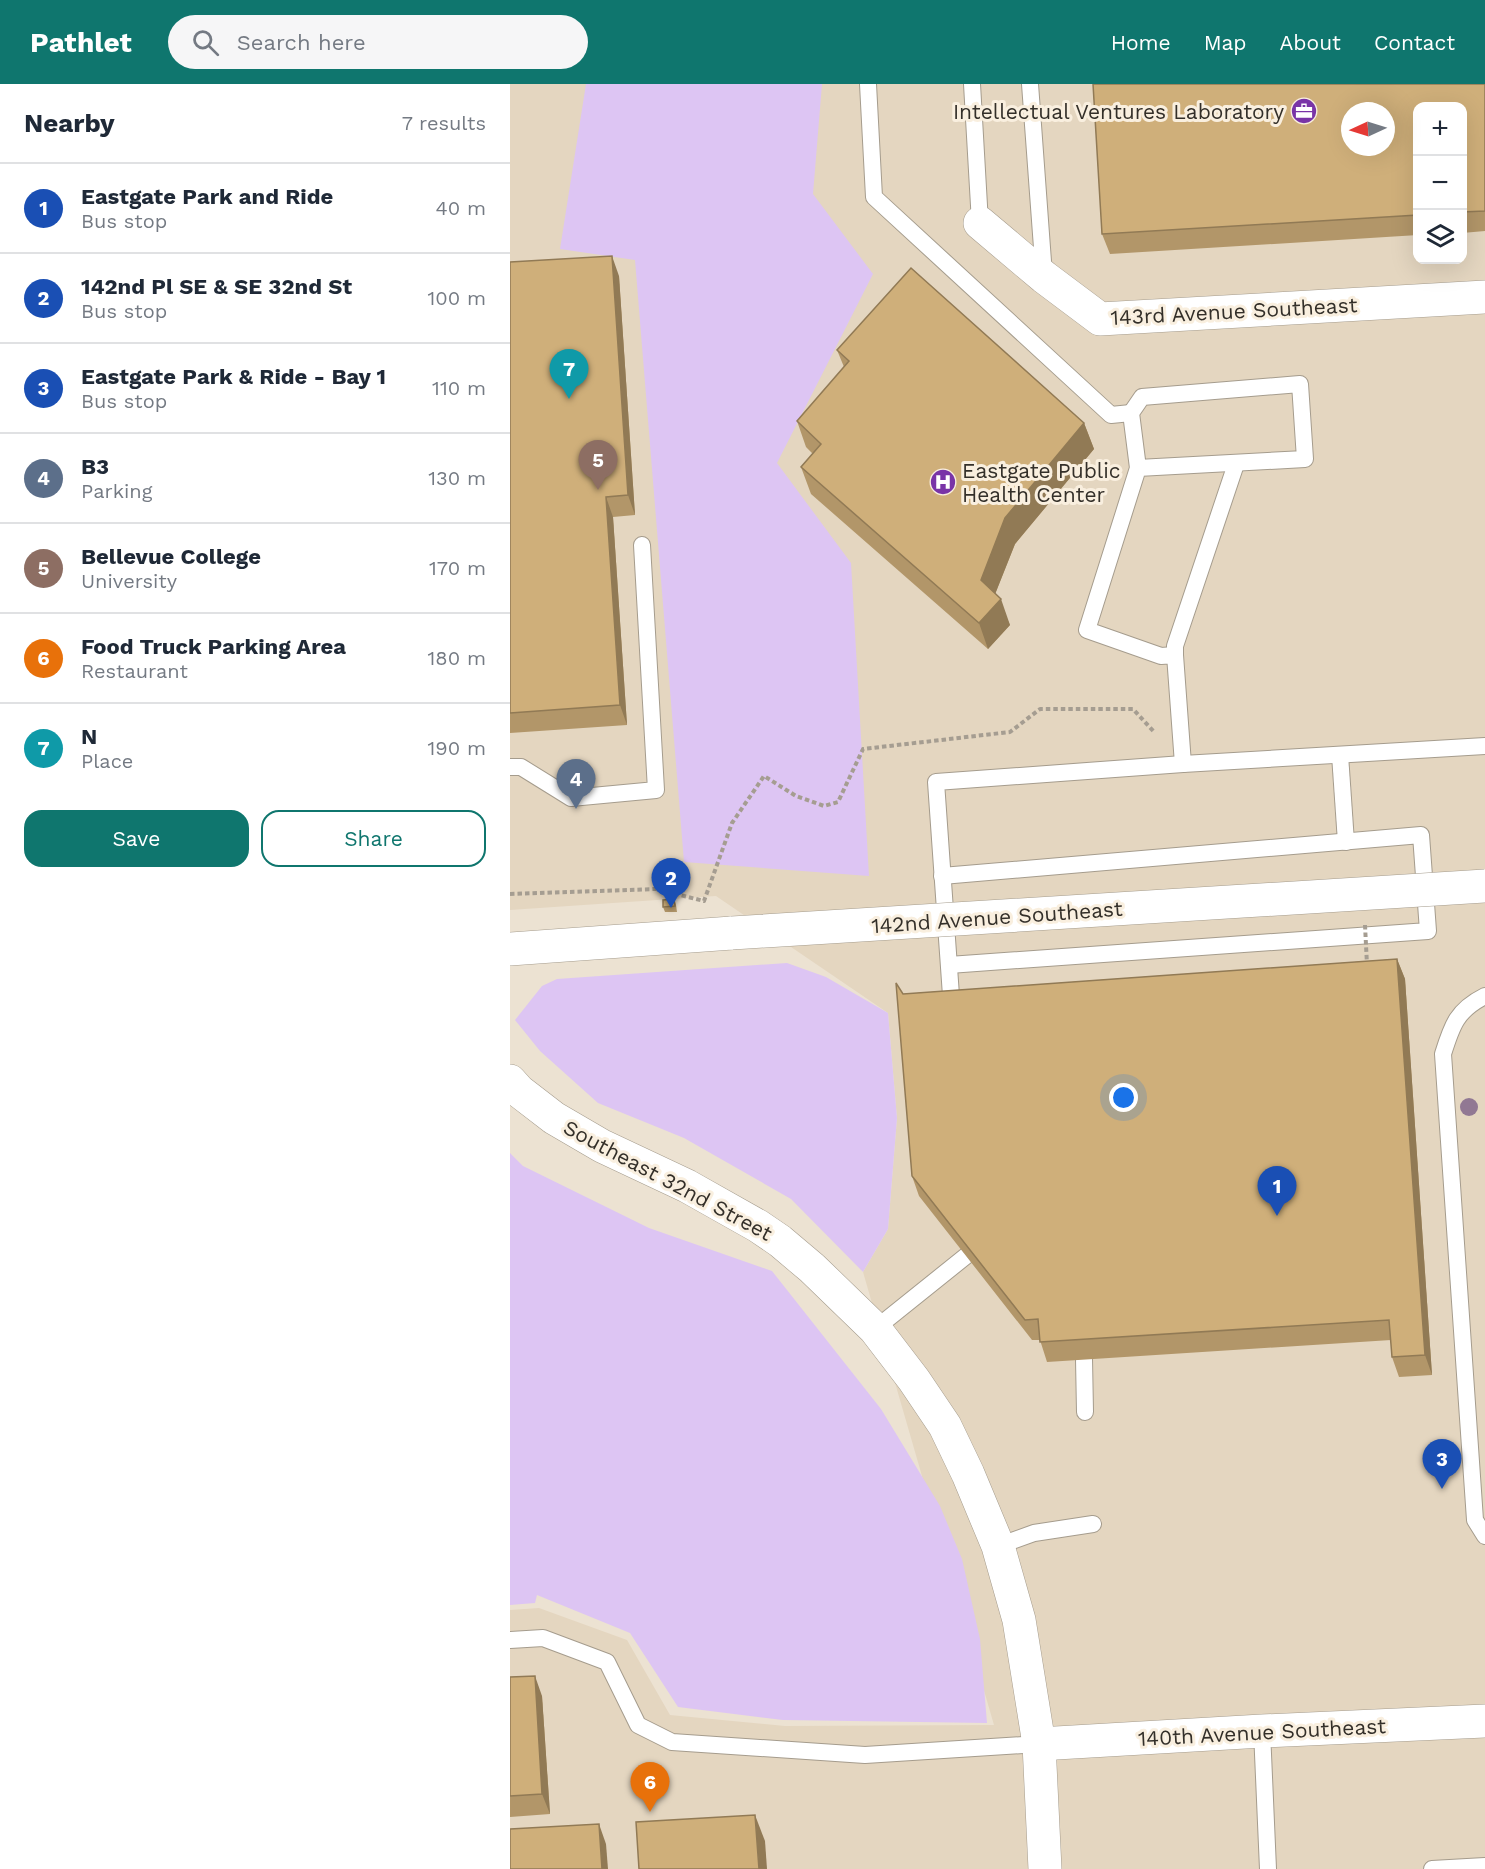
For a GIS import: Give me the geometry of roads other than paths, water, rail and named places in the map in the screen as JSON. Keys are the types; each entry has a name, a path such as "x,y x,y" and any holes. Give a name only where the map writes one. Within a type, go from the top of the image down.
{"street":[{"name":"143rd Avenue Southeast","path":"980,223 1044,277 1100,319 1485,297"},
{"name":"142nd Avenue Southeast","path":"510,949 1485,886"},
{"name":"Southeast 32nd Street","path":"510,1081 519,1091 554,1118 602,1146 687,1186 780,1241 812,1268 875,1329 914,1380 945,1426 968,1474 998,1546 1018,1620 1039,1744 1045,1869"},
{"name":"140th Avenue Southeast","path":"1039,1744 1485,1721"}],"lane":[{"path":"868,84 874,197 1111,415 1131,413"},
{"path":"972,84 980,223"},
{"path":"1030,84 1044,277"},
{"path":"1138,468 1305,459 1300,384 1142,397 1131,413 1138,468 1087,630 1161,656 1176,655"},
{"path":"1183,764 1175,646 1236,464"},
{"path":"510,767 521,767 571,798 656,790 642,545"},
{"path":"952,1010 936,782 1485,746"},
{"path":"1340,755 1346,842"},
{"path":"942,876 1421,835 1428,931 949,965"},
{"path":"1485,996 1470,1003 1452,1026 1443,1054 1474,1520 1485,1536"},
{"path":"875,1329 966,1256"},
{"path":"1084,1359 1085,1412"},
{"path":"998,1546 1034,1533 1093,1524"},
{"path":"510,1640 543,1638 607,1662 638,1725 672,1742 865,1755 1039,1744"},
{"path":"1262,1731 1268,1869"},
{"path":"1432,1869 1485,1866"}],"place":[{"name":"Intellectual Ventures Laboratory","path":"1304,111"},
{"name":"N","path":"569,399"},
{"name":"Eastgate Public Health Center","path":"943,482"},
{"name":"Bellevue College","path":"598,490"},
{"name":"B3","path":"576,809"},
{"name":"142nd Pl SE & SE 32nd St","path":"671,908"},
{"name":"Eastgate Park and Ride","path":"1277,1216"},
{"name":"Eastgate Park & Ride - Bay 1","path":"1442,1489"},
{"name":"Food Truck Parking Area","path":"650,1812"}]}
